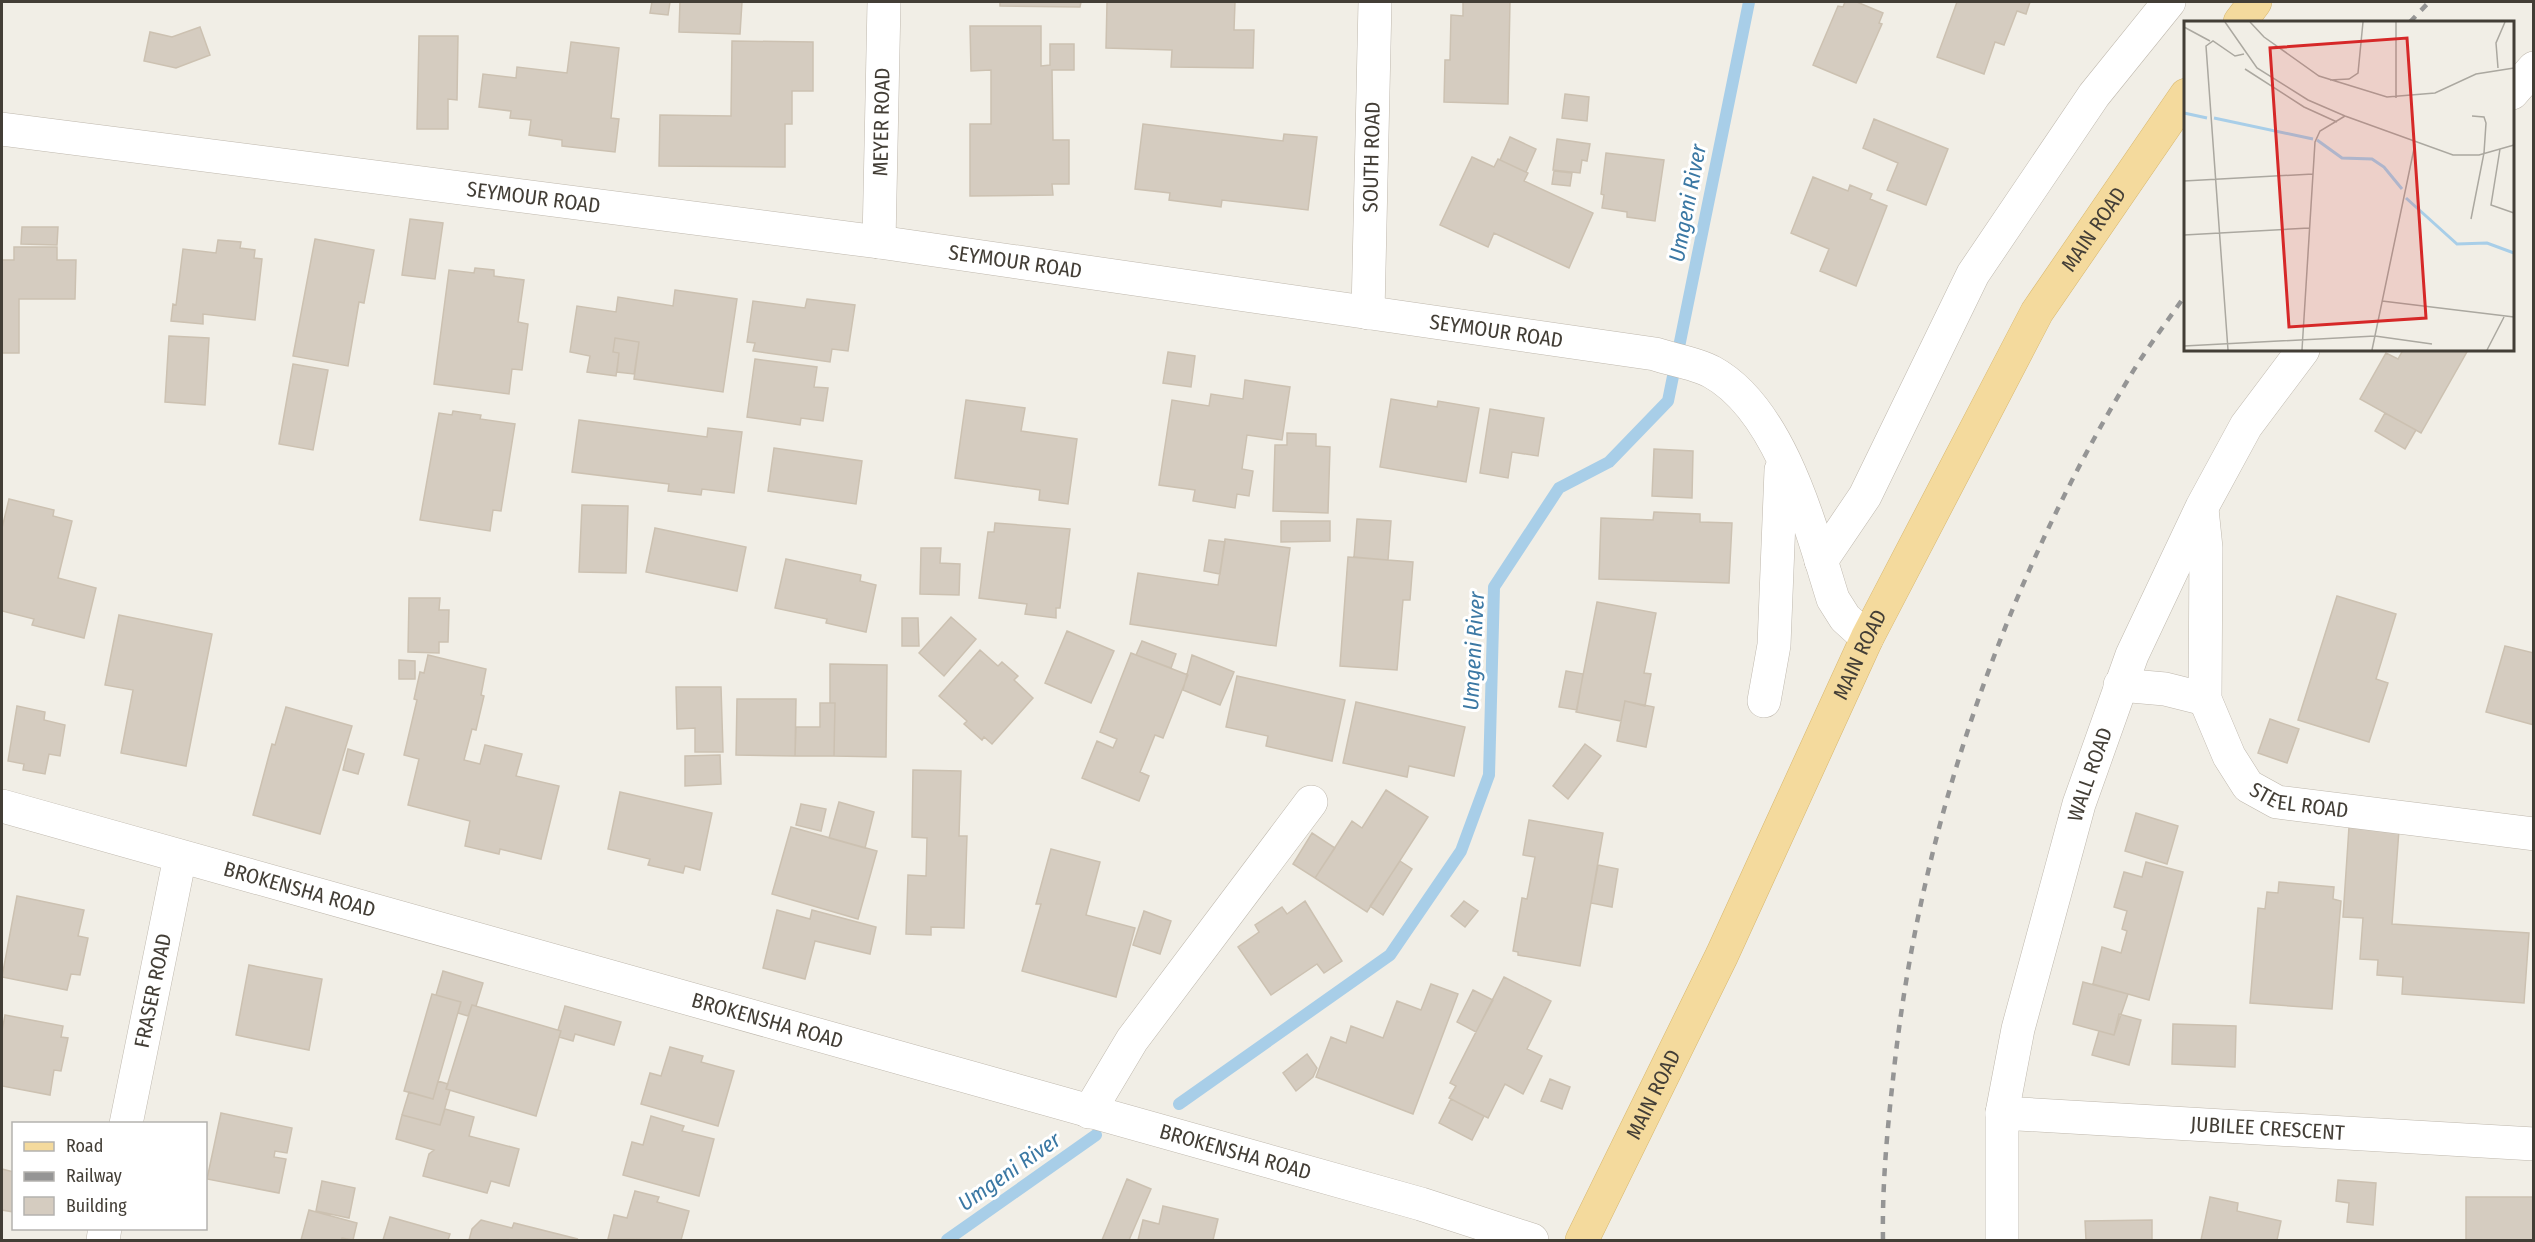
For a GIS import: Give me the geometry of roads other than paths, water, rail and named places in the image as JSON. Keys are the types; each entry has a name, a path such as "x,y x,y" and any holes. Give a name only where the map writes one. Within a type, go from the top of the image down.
{"main road":[{"path":"2241,21 2255,2"},
{"name":"MAIN ROAD","path":"1582,1240 1722,955 1867,638 2037,312 2184,97"}],"street":[{"name":"MEYER ROAD","path":"879,242 884,2"},
{"name":"SOUTH ROAD","path":"1368,314 1375,2"},
{"path":"1821,561 1865,496 1973,274 2094,95 2169,2"},
{"path":"2514,91 2534,68"},
{"name":"SEYMOUR ROAD","path":"2,129 879,242 1655,354 1712,372 1754,406 1782,453 1833,599 1845,618 1867,638"},
{"name":"WALL ROAD","path":"2002,1240 2002,1113 2018,1029 2076,815 2120,684 2202,507 2246,426 2302,351"},
{"path":"1764,701 1774,645 1782,453"},
{"name":"STEEL ROAD","path":"2202,507 2206,548 2205,699 2229,756 2248,786 2277,802 2534,834"},
{"path":"2120,684 2165,689 2205,699"},
{"path":"1089,1112 1132,1040 1311,802"},
{"name":"BROKENSHA ROAD","path":"2,806 1421,1204 1532,1240"},
{"name":"FRASER ROAD","path":"126,1122 180,857"},
{"name":"JUBILEE CRESCENT","path":"2002,1113 2534,1144"}],"waterway":[{"name":"Umgeni River","path":"1179,1104 1390,955 1461,851 1489,775 1494,587 1559,488 1609,462 1668,401 1749,2"},
{"name":"Umgeni River","path":"947,1240 1096,1135"}],"railway":[{"path":"2411,21 2429,2"},
{"path":"1883,1240 1887,1139 1905,987 1923,896 1945,805 1973,716 2005,628 2042,542 2083,458 2149,346 2184,297"}]}
